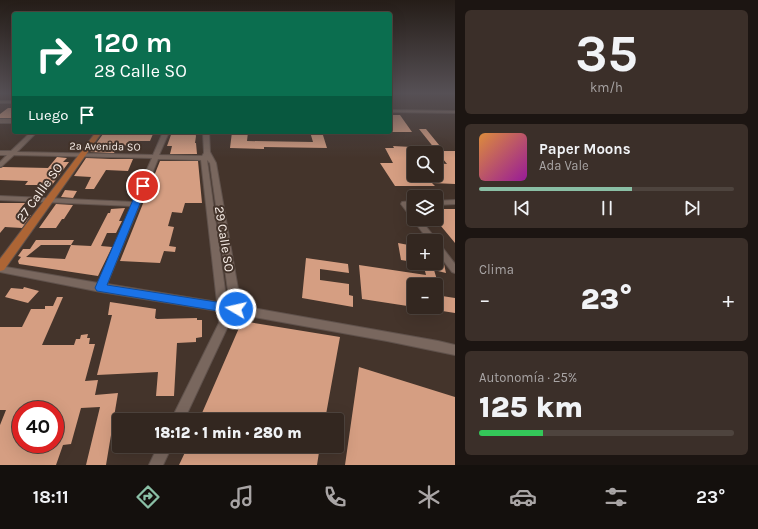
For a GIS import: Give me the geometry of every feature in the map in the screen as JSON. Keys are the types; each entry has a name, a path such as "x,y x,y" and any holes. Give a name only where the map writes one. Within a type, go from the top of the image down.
{"main road":[{"name":"27 Callle SO","path":"0,268 98,134"}],"street":[{"path":"0,121 12,121"},
{"path":"0,164 32,134"},
{"path":"101,288 165,134"},
{"name":"29 Calle SO","path":"206,134 208,201 224,323"},
{"name":"2a Avenida SO","path":"0,153 155,157 207,156"},
{"name":"29 Calle SO","path":"180,413 224,323 236,309 212,163 207,156"},
{"path":"0,198 136,204"},
{"path":"208,201 218,201"},
{"path":"443,203 455,202"},
{"path":"210,216 221,215"},
{"path":"421,226 428,234"},
{"path":"443,254 455,270"},
{"path":"0,268 101,288 236,309 455,350"},
{"path":"156,465 162,453"}],"building":[{"path":"0,115 12,115 12,118 0,118"},
{"path":"392,115 400,115 412,132 392,132"},
{"path":"419,129 426,129 440,146 433,146"},
{"path":"103,134 153,134 150,141 129,141 125,146 118,146 114,153 90,152"},
{"path":"171,134 196,134 197,154 170,154 172,146 167,146"},
{"path":"232,134 248,134 247,141 313,142 311,134 323,134 327,148 264,147 264,149 230,148"},
{"path":"393,146 407,147 407,182 443,182 443,164 447,164 443,159 443,150 455,151 455,184 432,183 435,186 395,186 380,163 393,163 385,148 394,148"},
{"path":"57,157 67,158 63,162 69,162 52,185 25,185 28,181 0,180 0,168 48,168"},
{"path":"86,158 133,159 128,171 106,170 94,189 85,189 91,177 74,176"},
{"path":"160,161 198,161 202,203 185,203 182,213 172,212 168,226 174,227 169,246 176,247 175,252 164,251 160,263 120,261"},
{"path":"65,190 77,191 73,198 61,197"},
{"path":"0,203 25,203 16,215 31,215 22,228 5,227 0,233"},
{"path":"56,204 73,205 56,228 39,228"},
{"path":"125,208 119,221 122,221 116,233 107,233 101,246 112,247 98,276 19,264 18,261 21,257 18,256 23,249 30,249 36,240 74,240 71,245 91,246 111,209","holes":["41,245 71,245 65,259 26,257"]},
{"path":"443,209 455,209 455,243 441,226 443,226"},
{"path":"398,243 407,245 407,261 401,260"},
{"path":"306,258 348,264 349,273 320,269 320,280 349,284 349,295 353,296 353,307 302,298"},
{"path":"443,263 446,273 434,270 443,270"},
{"path":"359,265 426,275 425,270 434,270 436,278 407,278 407,306 362,299"},
{"path":"24,287 39,291 28,303 5,297 11,288 23,289"},
{"path":"443,296 455,298 455,313 443,311"},
{"path":"57,297 63,297 42,345 74,345 76,339 80,339 81,335 88,334 87,338 90,338 89,344 95,344 85,381 98,380 95,395 118,393 115,413 112,413 112,429 106,465 86,465 100,407 81,408 71,444 64,445 64,401 12,401 12,453 60,453 56,465 0,465 0,425 6,410 0,410 0,327 22,327 31,309 45,309 45,306 53,306"},
{"path":"110,302 156,309 155,318 157,319 197,318 197,320 202,320 202,337 196,338 196,342 177,343 174,396 156,396 158,372 97,375 112,315 108,315"},
{"path":"242,321 340,337 326,413 202,413"},
{"path":"359,367 455,397 455,465 345,465"},
{"path":"185,453 319,453 317,465 179,465"}],"route":[{"path":"143,186 101,288 236,309"}]}
